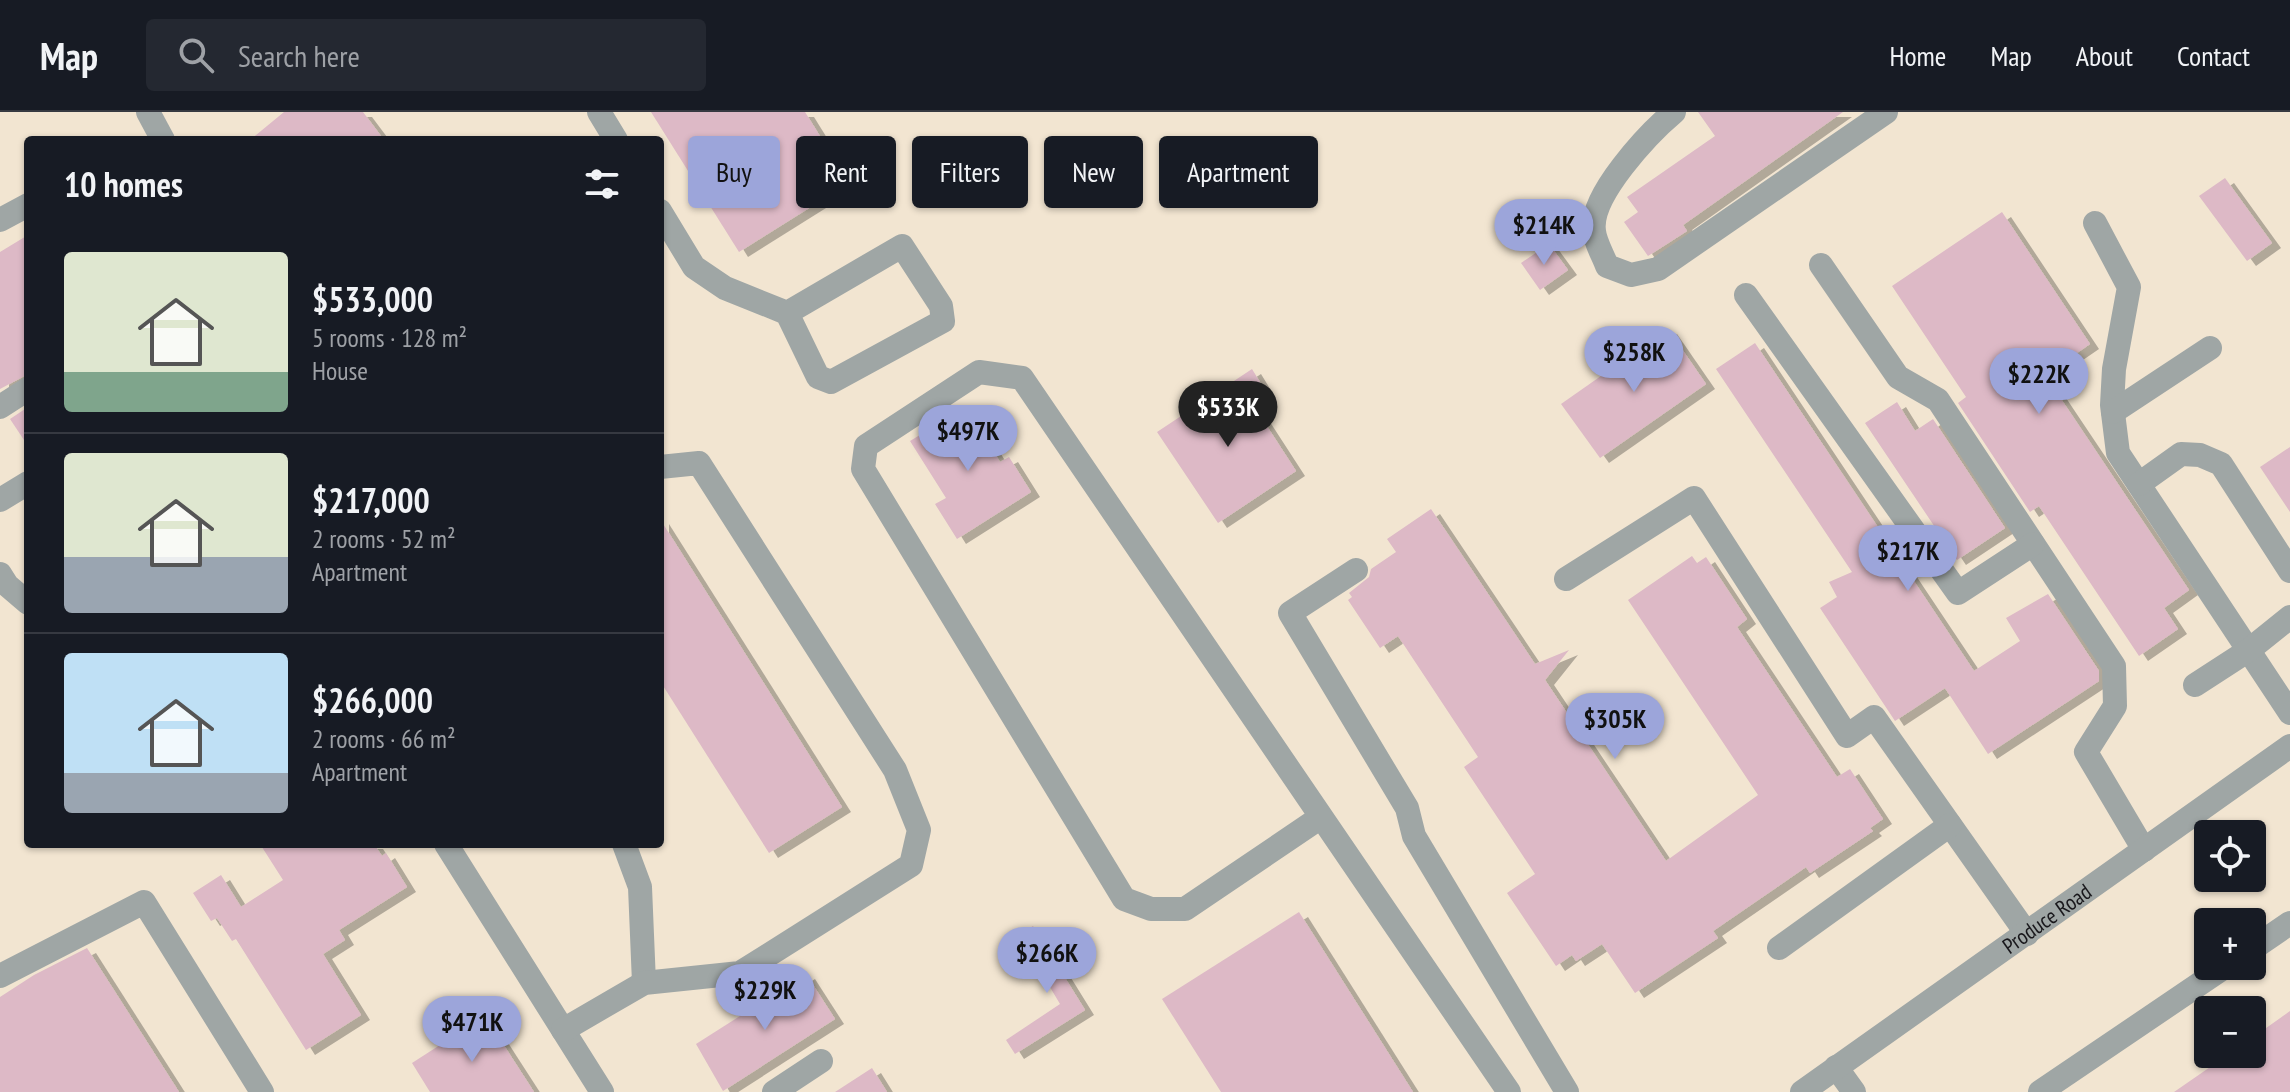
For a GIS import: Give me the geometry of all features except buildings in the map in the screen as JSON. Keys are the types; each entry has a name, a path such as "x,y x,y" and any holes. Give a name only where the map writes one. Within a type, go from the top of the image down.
{"street":[{"path":"148,112 161,136"},
{"path":"599,112 614,136"},
{"path":"1674,112 1626,161 1601,199 1593,229 1607,266 1631,275 1658,269 1886,112"},
{"path":"0,220 24,207"},
{"path":"664,218 694,267 725,288 787,313 818,377 831,382 943,321 944,315 902,246 787,313"},
{"path":"2095,223 2129,287 2114,369 2113,412 2118,453 2290,713"},
{"path":"1821,265 1898,377 1938,400 2114,666 2115,706 2086,752 2144,850"},
{"path":"1746,295 1958,593 2033,544"},
{"path":"2113,412 2210,348"},
{"path":"1321,817 1185,909 1151,909 1124,899 863,469 866,446 979,372 1022,378 1509,1092"},
{"path":"0,407 24,392"},
{"path":"2139,484 2181,454 2200,455 2221,464 2290,571"},
{"path":"563,1030 644,983 740,973 911,865 919,830 895,770 699,463 664,467"},
{"path":"0,500 24,485"},
{"path":"1566,579 1694,498 1847,736 1874,717 2027,934"},
{"path":"1356,570 1290,613 1407,808 1414,836 1567,1092"},
{"path":"0,574 7,585 24,600"},
{"path":"2195,685 2249,650 2290,617"},
{"name":"Produce Road","path":"1802,1092 2290,746"},
{"path":"1779,948 1950,825"},
{"path":"449,848 602,1092"},
{"path":"625,848 640,887 644,983"},
{"path":"0,976 144,902 262,1092"},
{"path":"2266,939 2290,923"},
{"path":"2040,1092 2205,980"},
{"path":"774,1092 821,1061"},
{"path":"1836,1067 1854,1092"}],"shaded area":[{"path":"0,112 2290,112 2290,1092 0,1092"}]}
